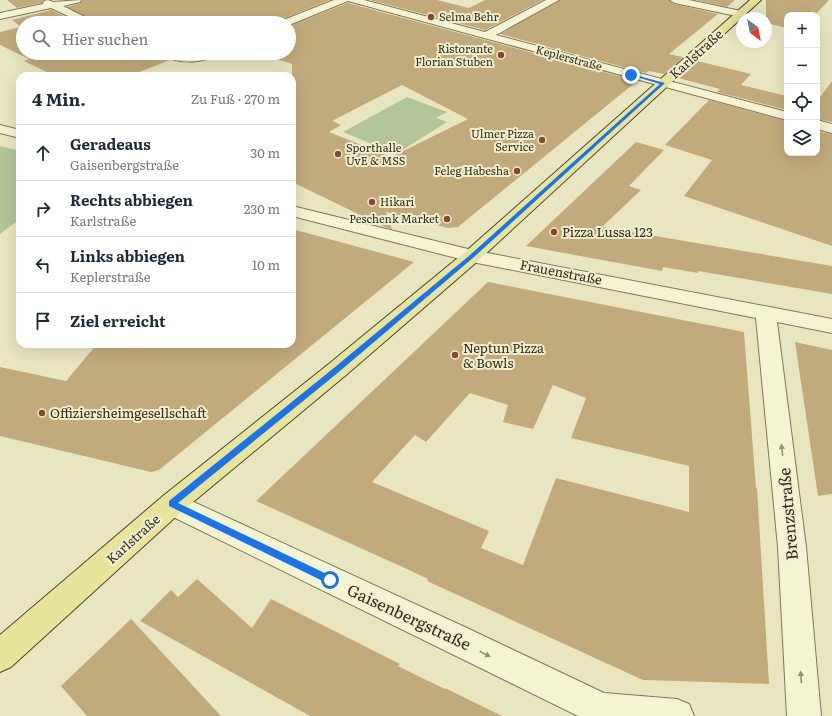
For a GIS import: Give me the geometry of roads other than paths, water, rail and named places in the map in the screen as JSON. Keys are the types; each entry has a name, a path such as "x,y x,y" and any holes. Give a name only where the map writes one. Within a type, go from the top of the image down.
{"main road":[{"name":"Karlstraße","path":"743,12 756,0"},
{"name":"Karlstraße","path":"0,656 172,504 338,369 472,256 736,18"}],"street":[{"path":"0,16 47,3 76,0"},
{"path":"296,19 343,0"},
{"name":"Keplerstraße","path":"352,0 784,115"},
{"path":"486,36 554,0"},
{"path":"675,0 736,13"},
{"path":"47,3 76,16"},
{"path":"820,125 832,128"},
{"path":"0,128 16,133"},
{"name":"Frauenstraße","path":"296,212 472,256 536,267 832,326"},
{"name":"Brenzstraße","path":"766,313 792,548 804,716"},
{"name":"Gaisenbergstraße","path":"172,504 456,639 602,713 676,716"}],"place":[{"name":"Selma Behr","path":"431,17"},
{"name":"Ristorante Florian Stuben","path":"501,55"},
{"name":"Ulmer Pizza Service","path":"542,140"},
{"name":"Sporthalle UvE & MSS","path":"338,154"},
{"name":"Feleg Habesha","path":"517,171"},
{"name":"Hikari","path":"372,202"},
{"name":"Peschenk Market","path":"447,219"},
{"name":"Pizza Lussa 123","path":"554,232"},
{"name":"Neptun Pizza & Bowls","path":"455,355"},
{"name":"Offiziersheimgesellschaft","path":"42,413"}]}
